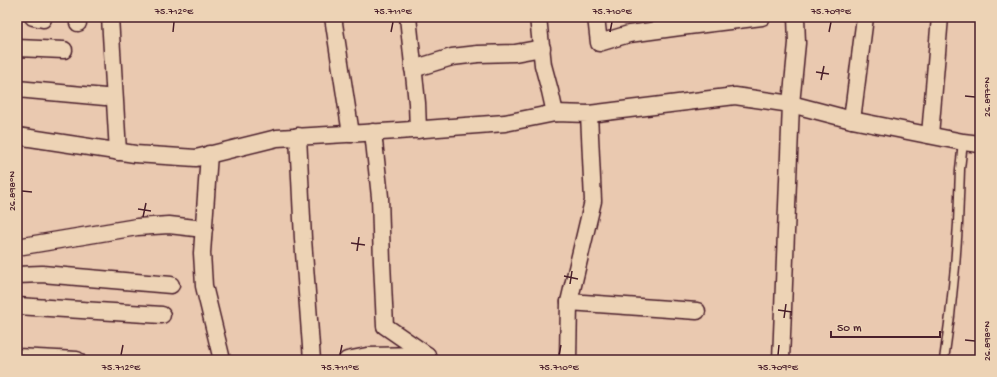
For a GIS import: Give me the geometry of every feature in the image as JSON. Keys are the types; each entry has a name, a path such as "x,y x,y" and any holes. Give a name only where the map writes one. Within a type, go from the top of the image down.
{"street":[{"path":"110,17 118,152"},
{"path":"333,17 351,134"},
{"path":"408,17 417,103 418,130"},
{"path":"538,17 544,65 554,113"},
{"path":"596,17 599,42 629,34 722,19 762,17"},
{"path":"781,360 791,104 797,43 796,17"},
{"path":"852,120 864,17"},
{"path":"930,135 940,17"},
{"path":"17,48 64,50"},
{"path":"413,69 452,57 478,54 515,53 542,48"},
{"path":"17,89 105,97"},
{"path":"17,136 118,152 196,158 277,138 418,130 505,122 554,113 588,114 735,96 791,104 852,120 980,144"},
{"path":"568,360 569,302 593,201 588,114"},
{"path":"373,132 380,196 385,326 428,358"},
{"path":"298,136 303,238 312,360"},
{"path":"209,154 202,253 204,286 222,360"},
{"path":"17,247 137,226 169,225 204,229"},
{"path":"17,274 42,274 171,285"},
{"path":"569,302 697,311"},
{"path":"17,306 162,314"},
{"path":"347,360 367,356 428,358"},
{"path":"17,357 77,360"}],"lane":[{"path":"944,360 954,274 963,142"}]}
